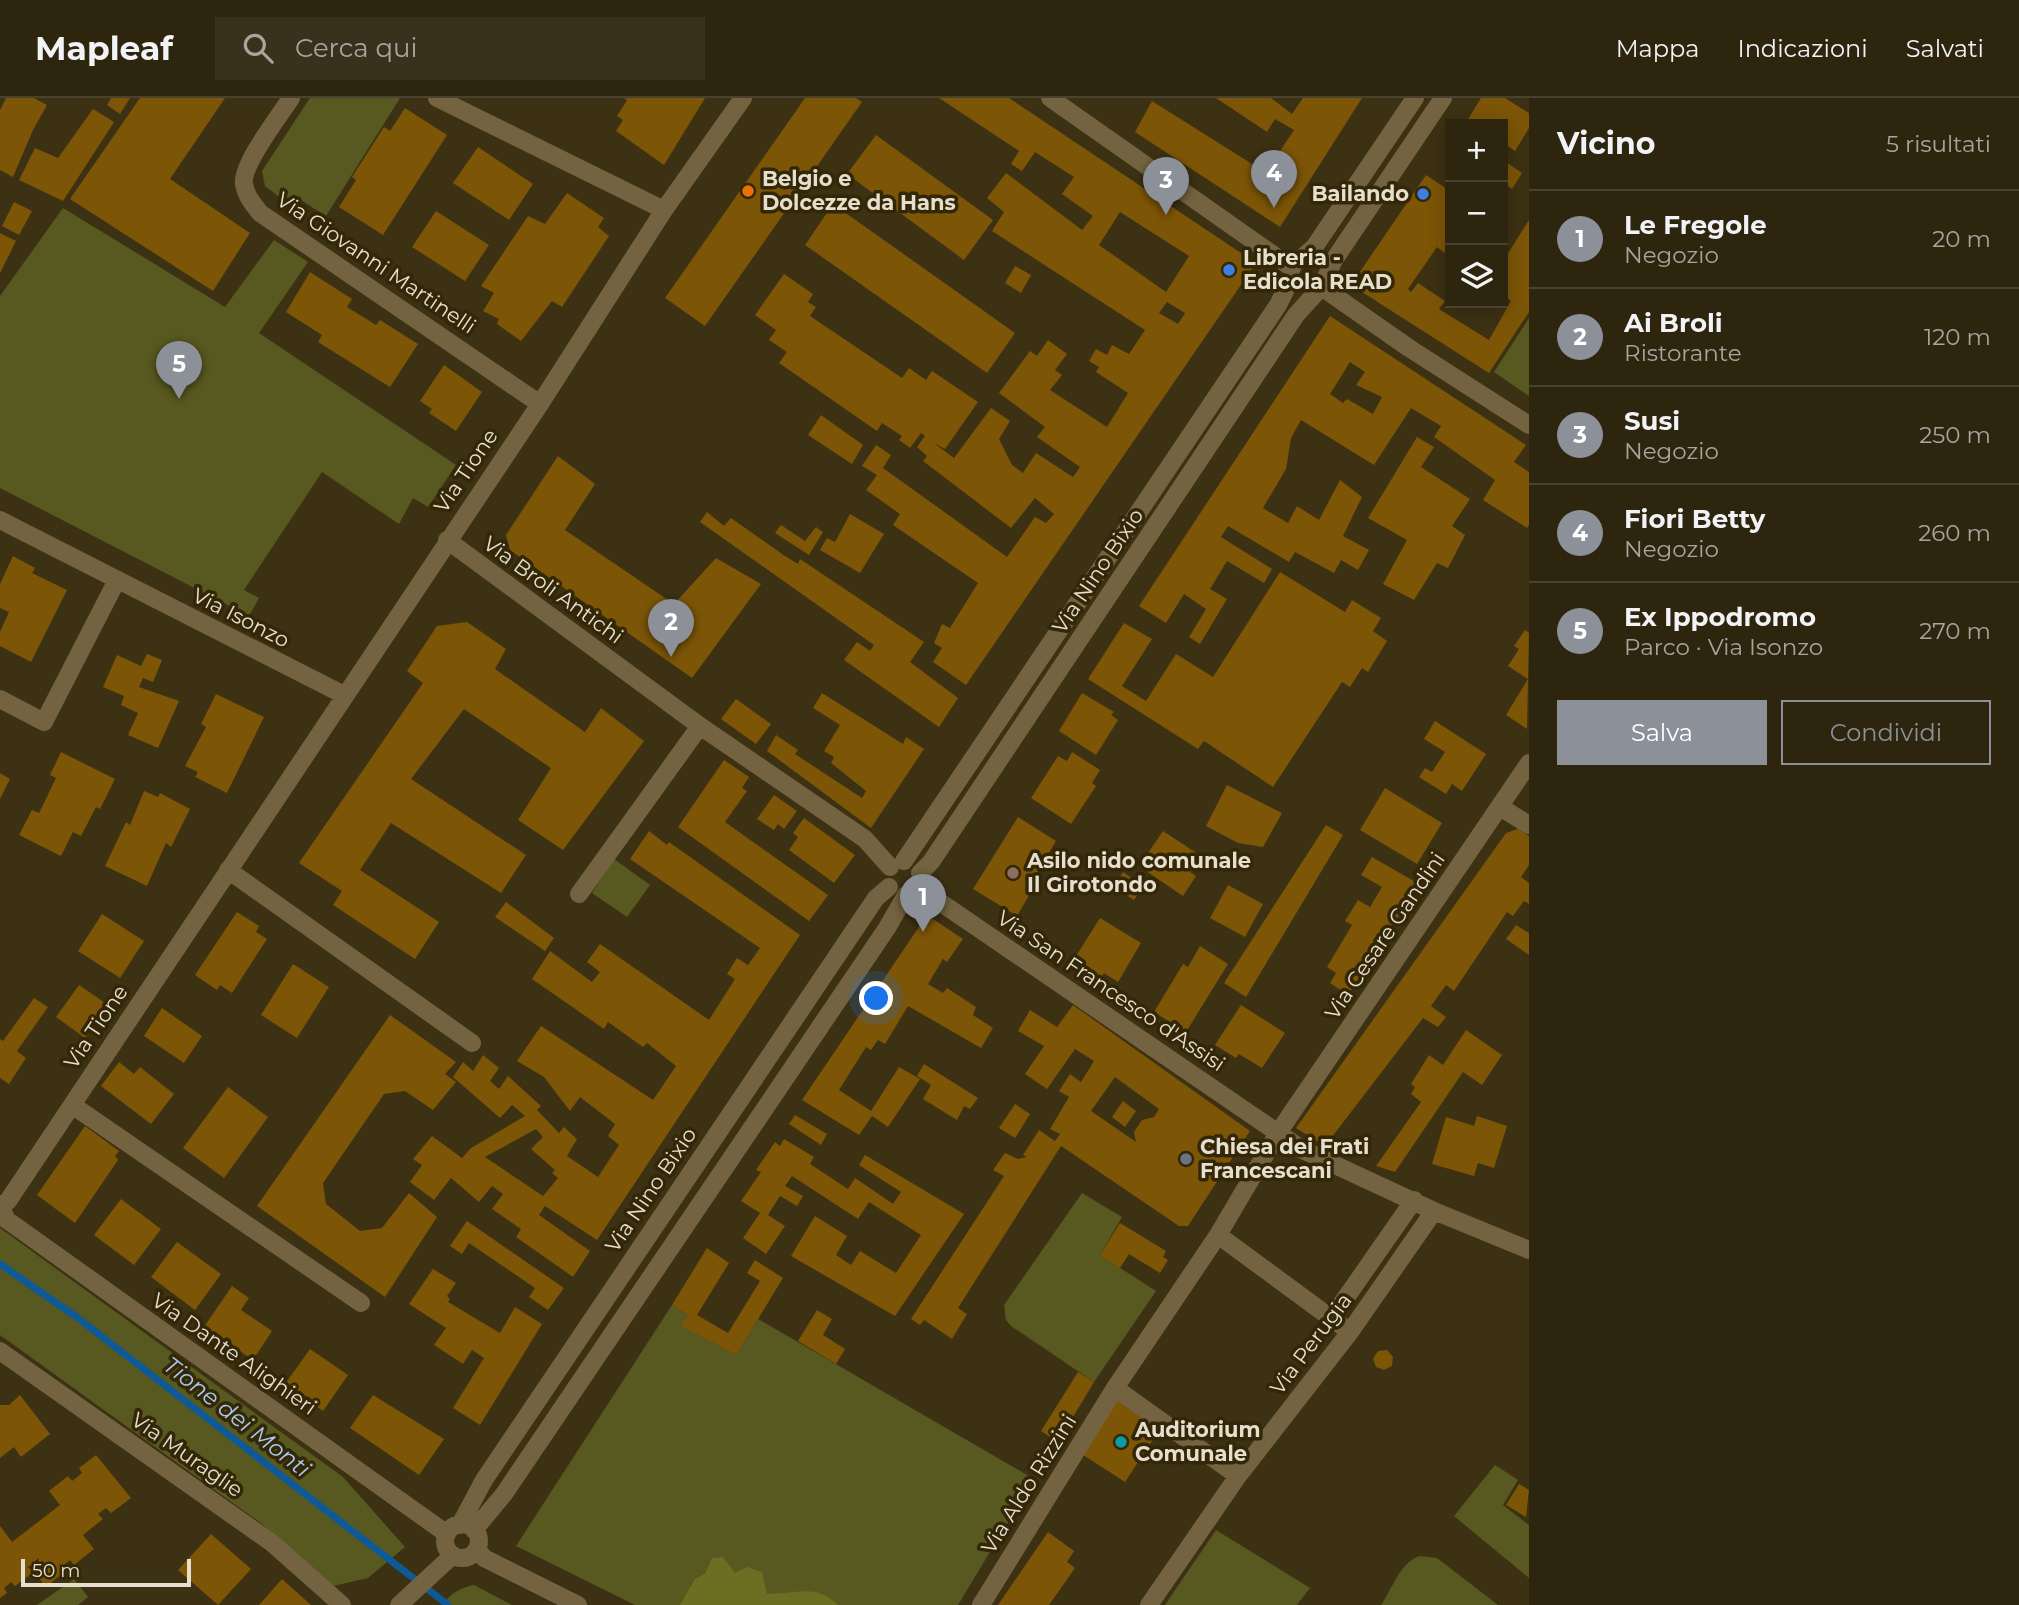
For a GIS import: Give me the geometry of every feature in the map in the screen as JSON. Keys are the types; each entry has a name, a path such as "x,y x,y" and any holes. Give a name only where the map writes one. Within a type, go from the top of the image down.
{"street":[{"name":"Via Giovanni Martinelli","path":"291,98 248,166 243,181 247,196 260,213 540,404"},
{"path":"437,98 664,210"},
{"name":"Via Tione","path":"0,1206 8,1201 540,404 664,210 743,98"},
{"path":"1050,98 1294,270 1299,293 1321,286"},
{"name":"Via Nino Bixio","path":"897,864 1270,317 1294,270 1315,246 1415,98"},
{"name":"Via Nino Bixio","path":"460,1530 504,1494 887,928 1296,315 1321,286 1334,260 1443,98"},
{"path":"1294,270 1318,262 1321,286 1409,348 1529,425"},
{"name":"Via Isonzo","path":"0,520 344,695"},
{"name":"Via Broli Antichi","path":"447,540 700,726 865,839 897,864"},
{"path":"0,699 44,722 117,580"},
{"path":"579,894 700,726"},
{"name":"Via Cesare Gandini","path":"1278,1133 1529,763"},
{"path":"1500,807 1529,825"},
{"path":"897,864 915,864 915,885 896,893 889,887 887,876 897,864"},
{"path":"228,870 472,1043"},
{"name":"Via San Francesco d'Assisi","path":"915,885 1303,1150 1434,1211 1529,1250"},
{"name":"Via Nino Bixio","path":"460,1530 484,1480 575,1343 871,906 889,887"},
{"path":"72,1105 361,1303"},
{"name":"Via Aldo Rizzini","path":"981,1605 1115,1388 1218,1235 1278,1133"},
{"name":"Via Perugia","path":"1331,1319 1414,1200"},
{"name":"Via Dante Alighieri","path":"0,1206 7,1220 419,1514 460,1530"},
{"name":"Via Perugia","path":"1149,1605 1238,1476 1350,1332 1434,1211"},
{"path":"1218,1235 1350,1332"},
{"name":"Via Muraglie","path":"0,1350 272,1543 342,1605"},
{"path":"1115,1388 1238,1476"},
{"path":"460,1530 479,1539 477,1549 469,1557 453,1555 446,1546 460,1530"},
{"path":"477,1549 484,1558 579,1605"},
{"path":"399,1605 453,1555"}],"shaded area":[{"path":"310,98 400,98 326,216 293,195 286,202 265,186 262,171"},
{"path":"63,208 225,307 274,240 308,262 259,333 456,465 428,507 413,498 399,524 322,472 244,590 259,598 249,616 0,488 0,296"},
{"path":"1529,318 1529,396 1494,372"},
{"path":"614,859 650,885 627,917 592,893"},
{"path":"1082,1193 1122,1217 1100,1255 1156,1291 1094,1382 1011,1326 1006,1320 1004,1305"},
{"path":"0,1228 343,1477 405,1547 368,1578 333,1586 262,1524 0,1335"},
{"path":"672,1305 688,1315 682,1326 736,1355 758,1319 1034,1479 958,1605 635,1605 516,1546"},
{"path":"1495,1465 1518,1480 1503,1505 1529,1525 1529,1578 1454,1516"},
{"path":"1216,1530 1310,1588 1297,1605 1165,1605"},
{"path":"1419,1556 1437,1558 1498,1605 1381,1605 1401,1571"},
{"path":"723,1557 735,1573 747,1567 762,1572 767,1594 813,1592 830,1598 838,1605 680,1605 695,1579 705,1574 712,1558"},
{"path":"74,1579 88,1597 78,1605 37,1605"},
{"path":"474,1585 512,1605 443,1605 456,1592"}],"building":[{"path":"6,98 34,98 47,105 13,177 0,170 0,110"},
{"path":"111,98 130,98 120,114 107,105"},
{"path":"140,98 225,98 170,179 250,233 213,291 70,199"},
{"path":"624,98 705,98 664,165 616,131 623,120 617,116 627,100"},
{"path":"805,98 856,98 862,102 705,326 665,298"},
{"path":"939,98 1009,98 1256,263 966,685 933,662 942,648 934,643 942,624 950,628 978,583 893,525 900,514 866,490 877,475 862,466 876,445 891,455 883,468 1007,557 1035,517 1046,523 1054,514 1035,498 1011,528 923,461 927,456 917,447 925,436 921,433 910,448 899,440 902,436 882,423 877,431 779,363 787,352 769,340 776,330 755,315 784,274 813,294 808,302 816,307 810,316 902,378 909,368 926,380 932,371 978,402 945,449 934,443 954,458 991,408 1010,421 999,439 1012,465 1023,473 1036,453 1073,477 1080,467 1037,437 1045,427 999,393 1030,351 1037,356 1048,340 1067,354 1055,370 1062,375 1050,390 1107,427 1128,393 1096,372 1099,367 1089,361 1096,349 1107,355 1112,345 1129,354 1145,330 992,231 1004,212 987,198 1006,173 1082,230 1093,216 1062,194 1074,177 1035,152 1022,171 1011,164 1019,151","holes":["1120,212 1189,256 1166,292 1099,245","1167,302 1185,313 1178,324 1159,313"]},
{"path":"1216,98 1271,98 1292,114 1303,98 1362,98 1280,227 1135,132 1152,101 1271,176 1276,167 1284,172 1290,162 1278,154 1294,130 1275,119 1267,132"},
{"path":"1481,98 1505,98 1529,113 1529,128 1515,151 1508,146 1508,119 1468,119"},
{"path":"405,108 447,135 383,235 339,207 356,180 352,177 384,127 390,131"},
{"path":"93,109 114,122 63,201 19,180 35,148 58,158"},
{"path":"876,135 993,220 964,260 847,174"},
{"path":"478,147 533,184 509,220 453,183"},
{"path":"1508,163 1522,173 1512,189 1508,186"},
{"path":"1426,175 1445,188 1445,253 1437,247 1408,289 1411,292 1418,283 1445,301 1439,309 1489,340 1511,301 1508,299 1508,253 1529,220 1529,312 1489,373 1351,285"},
{"path":"567,193 604,218 598,227 609,236 562,307 552,301 521,341 497,324 499,319 483,311 494,293 481,286 528,216 545,224"},
{"path":"14,202 32,211 19,235 2,226"},
{"path":"833,204 1015,333 987,373 805,245"},
{"path":"436,211 489,245 465,281 412,247"},
{"path":"0,233 16,241 0,273"},
{"path":"1015,266 1031,275 1021,293 1005,283"},
{"path":"310,272 352,299 347,307 376,325 380,320 418,344 390,387 318,342 322,335 286,312"},
{"path":"1330,316 1526,445 1514,462 1529,472 1527,528 1483,500 1495,480 1434,437 1441,426 1411,408 1374,465 1301,420 1291,438 1286,469 1263,508 1288,523 1297,506 1319,520 1340,480 1362,497 1343,536 1369,550 1358,570 1341,560 1334,573 1295,552 1289,562 1228,526 1221,537 1272,569 1264,583 1227,561 1210,589 1227,599 1200,644 1189,637 1206,609 1184,594 1166,623 1139,606","holes":["1350,362 1365,372 1356,385 1382,397 1373,414 1347,399 1343,403 1330,394"]},
{"path":"444,365 482,392 456,431 429,413 432,409 420,401"},
{"path":"821,415 863,445 852,464 808,435"},
{"path":"1417,437 1434,447 1421,467 1470,499 1452,526 1465,535 1448,568 1437,563 1414,600 1383,584 1407,540 1368,518"},
{"path":"558,456 595,484 565,530 674,604 716,558 761,584 692,678 510,550 506,535"},
{"path":"707,512 724,526 731,518 798,564 800,559 924,642 910,662 958,698 939,727 844,660 857,642 870,651 874,645 700,522"},
{"path":"850,514 884,534 860,573 820,550 827,538 835,542"},
{"path":"781,525 805,541 816,527 823,532 809,555 775,533"},
{"path":"13,556 35,568 32,573 67,590 31,662 0,646 0,632 9,612 0,608 0,584"},
{"path":"1280,572 1345,612 1352,600 1381,618 1373,631 1387,641 1368,672 1362,668 1350,687 1342,682 1273,787 1204,741 1198,749 1088,679 1124,623 1152,639 1122,686 1146,701 1176,654 1213,677"},
{"path":"467,622 506,649 495,669 585,732 601,708 644,741 563,850 518,820 551,768 464,709 411,779 526,855 501,893 391,823 360,870 439,922 415,959 333,905 342,891 299,863 423,683 407,671 437,626"},
{"path":"1525,630 1529,633 1527,729 1506,715 1528,679 1508,666 1519,649 1514,646"},
{"path":"147,654 162,660 153,682 143,678 139,687 179,701 158,748 128,735 138,713 121,705 124,696 103,687 117,655 141,666"},
{"path":"822,693 903,744 906,737 924,749 871,828 767,751 776,735 798,750 795,754 862,798 866,791 831,763 834,757 824,751 840,725 813,708"},
{"path":"1082,693 1114,712 1111,715 1118,720 1096,755 1059,731"},
{"path":"216,694 264,717 227,793 195,777 198,772 185,766 206,727 201,724"},
{"path":"736,699 771,724 756,744 721,719"},
{"path":"1435,721 1486,754 1462,791 1452,784 1446,794 1419,777 1425,768 1432,772 1445,752 1424,739"},
{"path":"61,752 115,779 100,809 96,807 81,836 73,832 61,856 19,835 32,810 39,813 56,778 50,775"},
{"path":"1072,752 1100,770 1092,783 1096,786 1071,824 1031,798 1058,756 1067,761"},
{"path":"724,760 749,777 742,788 747,791 725,822 828,895 809,921 678,827"},
{"path":"0,773 10,779 0,799"},
{"path":"1227,785 1282,813 1263,847 1238,843 1206,826"},
{"path":"1385,788 1442,823 1417,864 1360,830"},
{"path":"144,791 158,797 160,793 190,809 171,847 166,843 147,886 105,866 126,822 130,825"},
{"path":"774,795 797,811 784,829 778,824 774,830 757,819"},
{"path":"1018,817 1056,841 1027,889 1031,892 1017,916 973,889"},
{"path":"804,818 855,855 834,883 789,850 798,837 793,833"},
{"path":"1326,825 1343,835 1246,997 1224,983"},
{"path":"1518,829 1529,836 1529,865 1521,877 1529,883 1529,904 1524,901 1513,916 1507,912 1454,991 1446,985 1431,1006 1446,1017 1438,1027 1423,1018 1325,1146 1296,1128 1506,833"},
{"path":"649,831 667,845 669,842 800,935 597,1240 545,1206 539,1215 590,1251 573,1277 516,1237 521,1229 492,1209 503,1194 492,1186 479,1202 451,1178 434,1200 410,1182 422,1165 413,1159 432,1136 462,1158 471,1148 525,1116 512,1105 500,1118 453,1077 463,1062 473,1071 483,1055 499,1068 490,1081 499,1089 508,1076 541,1106 537,1110 559,1133 564,1127 577,1139 567,1156 598,1177 619,1145 608,1136 615,1124 580,1097 570,1111 544,1077 517,1061 541,1026 653,1100 676,1066 647,1043 643,1047 608,1022 604,1029 532,979 550,951 592,982 600,972 587,962 600,944 709,1020 735,979 727,974 737,958 748,965 760,948 630,859","holes":["536,1129 543,1137 531,1149 555,1170 552,1173 558,1178 543,1196 485,1157"]},
{"path":"1163,831 1201,856 1190,872 1196,876 1183,896 1143,869 1152,855 1148,853"},
{"path":"1372,857 1419,884 1348,995 1330,983 1336,973 1327,967 1352,925 1345,921 1358,900 1370,907 1382,887 1361,875"},
{"path":"1123,872 1143,886 1134,900 1114,887"},
{"path":"1228,885 1263,904 1245,937 1210,918"},
{"path":"506,902 554,938 545,951 495,917"},
{"path":"237,912 259,926 256,932 267,939 232,993 220,985 217,990 195,975"},
{"path":"102,914 144,941 120,978 78,951"},
{"path":"927,915 963,939 947,962 943,959 928,984 943,993 947,988 976,1007 973,1015 993,1028 981,1048 908,1006 885,1044 878,1040 871,1050 866,1047 839,1090 871,1111 899,1067 920,1079 888,1127 872,1116 859,1135 802,1100"},
{"path":"1100,918 1141,943 1118,982 1104,973 1101,978 1073,961"},
{"path":"1516,925 1529,933 1529,955 1506,939"},
{"path":"1200,946 1228,964 1186,1032 1154,1012 1183,964 1188,967"},
{"path":"293,964 329,987 297,1038 261,1015"},
{"path":"79,985 108,1005 85,1038 56,1017"},
{"path":"34,998 48,1007 17,1051 26,1058 9,1084 0,1078 0,1039 3,1041"},
{"path":"1073,1005 1250,1131 1188,1226 1179,1226 1061,1146 958,1308 967,1314 952,1339 924,1320 920,1325 911,1319 1004,1176 993,1170 1005,1153 1018,1159 1027,1157 1023,1155 1039,1130 1055,1141 1060,1134 1050,1129 1069,1097 1059,1091 1070,1074 1081,1082 1094,1061 1075,1049 1047,1089 1025,1074 1044,1046 1018,1031 1030,1010 1057,1027","holes":["1115,1077 1159,1109 1154,1117 1142,1120 1134,1132 1136,1142 1091,1111"]},
{"path":"1241,1005 1285,1033 1262,1068 1239,1054 1236,1058 1215,1045"},
{"path":"162,1008 202,1036 184,1063 144,1036"},
{"path":"390,1015 456,1062 445,1074 456,1082 433,1110 405,1091 384,1094 323,1183 326,1204 360,1231 382,1228 409,1193 437,1217 385,1297 257,1206"},
{"path":"1466,1030 1502,1055 1482,1085 1463,1072 1395,1172 1376,1166 1421,1102 1411,1094 1415,1087 1411,1084 1429,1055 1443,1065"},
{"path":"119,1062 134,1074 140,1067 174,1094 151,1124 101,1086"},
{"path":"924,1064 978,1098 970,1109 964,1106 957,1120 923,1099 931,1085 917,1076"},
{"path":"228,1087 268,1117 224,1178 183,1148"},
{"path":"1123,1101 1136,1111 1125,1127 1112,1117"},
{"path":"1015,1104 1030,1114 1015,1138 999,1128"},
{"path":"795,1115 827,1134 821,1145 789,1124"},
{"path":"1477,1116 1507,1126 1494,1168 1478,1163 1474,1176 1432,1164 1446,1117 1474,1126"},
{"path":"85,1126 119,1151 115,1156 118,1160 75,1223 37,1195"},
{"path":"784,1139 814,1157 810,1164 848,1189 855,1178 893,1204 901,1192 859,1165 865,1155 964,1214 895,1316 791,1256 815,1216 847,1236 836,1255 851,1265 860,1251 896,1273 921,1235 869,1202 858,1219 792,1176 785,1186 803,1196 797,1206 780,1196 768,1215 785,1226 766,1254 743,1238 760,1213 741,1201 761,1172 756,1170 775,1142 780,1146"},
{"path":"121,1199 161,1229 134,1265 94,1235"},
{"path":"467,1221 564,1288 548,1310 529,1297 535,1288 469,1243 462,1254 450,1246"},
{"path":"1120,1223 1166,1251 1163,1257 1168,1260 1160,1273 1129,1254 1120,1268 1100,1255"},
{"path":"177,1242 221,1274 195,1310 151,1277"},
{"path":"707,1248 729,1263 697,1315 728,1333 760,1281 747,1273 755,1260 783,1278 736,1355 681,1326 688,1315 672,1305"},
{"path":"433,1269 456,1283 447,1296 450,1299 448,1302 500,1333 515,1307 542,1324 480,1425 453,1408 484,1358 472,1350 463,1364 434,1345 446,1328 409,1304"},
{"path":"232,1286 249,1298 241,1310 272,1331 253,1360 204,1327"},
{"path":"817,1310 832,1319 823,1335 845,1349 836,1364 798,1341"},
{"path":"310,1349 348,1375 323,1411 285,1384"},
{"path":"1387,1350 1393,1357 1392,1366 1384,1370 1376,1367 1373,1359 1378,1351"},
{"path":"1078,1372 1094,1382 1058,1442 1041,1431"},
{"path":"20,1395 50,1434 21,1457 14,1447 0,1458 0,1405 9,1405"},
{"path":"373,1395 444,1439 419,1475 350,1428"},
{"path":"1117,1397 1162,1426 1125,1482 1080,1453"},
{"path":"96,1455 131,1498 111,1513 106,1508 98,1514 103,1519 83,1535 94,1549 74,1565 70,1560 64,1565 68,1569 46,1587 34,1572 15,1586 11,1582 4,1588 7,1593 0,1598 0,1526 12,1542 60,1505 49,1491 68,1476 72,1481 82,1473 79,1468"},
{"path":"1519,1484 1529,1490 1526,1517 1506,1505"},
{"path":"1048,1532 1074,1551 1067,1562 1075,1568 1049,1605 998,1605"},
{"path":"211,1534 251,1569 218,1605 178,1570"},
{"path":"282,1579 311,1605 259,1605"}],"waterway":[{"name":"Tione dei Monti","path":"0,1264 78,1318 448,1605"}],"place":[{"name":"Belgio e Dolcezze da Hans","path":"748,191"},
{"name":"Bailando","path":"1423,194"},
{"name":"Fiori Betty","path":"1274,208"},
{"name":"Susi","path":"1166,215"},
{"name":"Libreria - Edicola READ","path":"1229,270"},
{"name":"Ex Ippodromo","path":"179,399"},
{"name":"Ai Broli","path":"671,657"},
{"name":"Asilo nido comunale Il Girotondo","path":"1013,873"},
{"name":"Le Fregole","path":"923,932"},
{"name":"Chiesa dei Frati Francescani","path":"1186,1159"},
{"name":"Auditorium Comunale","path":"1121,1442"}]}
